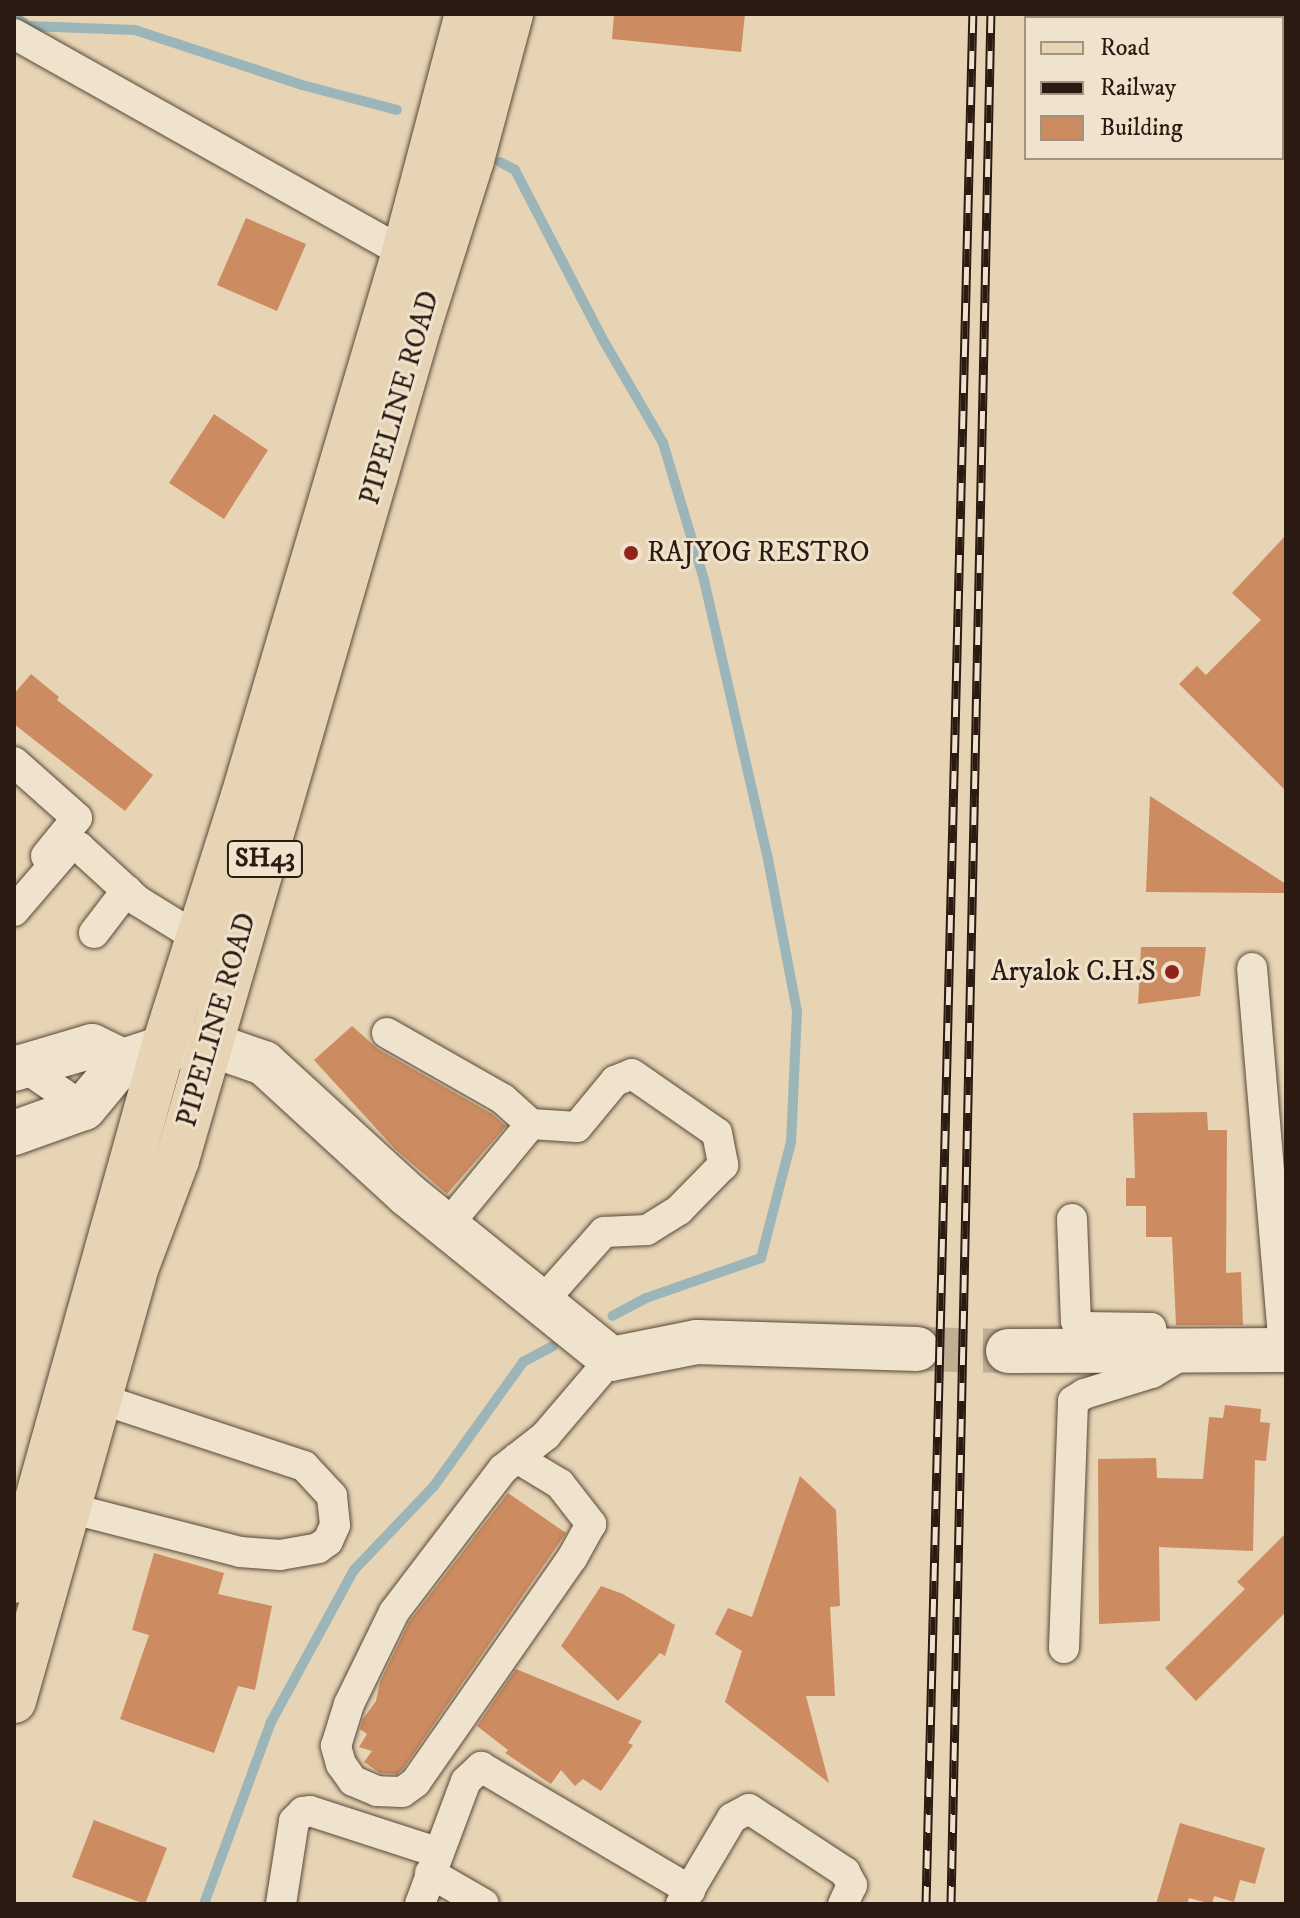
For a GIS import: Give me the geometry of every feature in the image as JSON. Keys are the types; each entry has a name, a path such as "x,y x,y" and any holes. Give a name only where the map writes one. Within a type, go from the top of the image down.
{"main road":[{"name":"PIPELINE ROAD","path":"14,1581 143,1055 198,938 420,261 511,14"},
{"name":"PIPELINE ROAD","path":"14,1701 138,1264 177,1160 420,261 457,26"}],"street":[{"path":"15,38 420,261"},
{"path":"14,762 77,818 14,894"},
{"path":"14,911 68,848 79,847 127,890 198,938"},
{"path":"94,933 127,890"},
{"path":"1008,1351 1285,1350 1280,1230 1252,968"},
{"path":"387,1033 503,1099 531,1124 577,1127 615,1081 632,1074 717,1133 723,1165 679,1210 647,1230 604,1232 540,1304"},
{"path":"17,1065 92,1046 143,1055 209,1044 264,1063 446,1227 611,1359"},
{"path":"14,1133 84,1108 143,1055"},
{"path":"17,1065 84,1108"},
{"path":"446,1227 531,1124"},
{"path":"1072,1219 1076,1321 1084,1327 1151,1328 1173,1350"},
{"path":"517,1458 560,1484 591,1524 572,1558 416,1782 402,1792 377,1791 353,1781 341,1764 336,1746 349,1704 394,1612 503,1469 546,1435 611,1359 697,1342 917,1349"},
{"path":"1064,1648 1073,1401 1084,1394 1152,1373 1173,1350"},
{"path":"69,1508 240,1552 280,1555 318,1548 328,1541 335,1525 332,1496 304,1466 100,1399"},
{"path":"420,1904 466,1781 481,1767 686,1897 732,1818 749,1809 845,1872 852,1885 843,1904"},
{"path":"281,1904 294,1821 303,1812 433,1863 484,1904"}],"building":[{"path":"614,14 745,14 741,52 612,39"},
{"path":"246,218 306,244 277,311 217,285"},
{"path":"214,414 268,450 224,519 169,483"},
{"path":"1286,535 1286,791 1179,684 1197,666 1206,675 1261,620 1232,593"},
{"path":"31,674 59,697 57,700 153,775 125,811 14,724 14,694"},
{"path":"1150,796 1286,884 1286,893 1146,892"},
{"name":"Aryalok C.H.S","path":"1141,947 1206,947 1200,996 1138,1004"},
{"path":"352,1026 378,1049 492,1114 506,1126 447,1194 394,1148 314,1060"},
{"path":"1207,1112 1208,1130 1227,1130 1226,1273 1241,1272 1243,1325 1176,1325 1172,1237 1146,1237 1146,1206 1126,1206 1126,1178 1135,1178 1133,1113"},
{"path":"1225,1405 1261,1409 1260,1422 1270,1423 1266,1461 1255,1460 1253,1551 1159,1547 1160,1621 1099,1624 1098,1459 1156,1458 1157,1478 1203,1479 1209,1417 1223,1418"},
{"path":"800,1476 836,1510 840,1606 830,1607 835,1696 806,1696 829,1783 725,1702 742,1651 715,1634 728,1608 752,1617"},
{"path":"508,1493 566,1533 403,1769 397,1774 380,1773 364,1762 372,1751 359,1747 367,1734 360,1729 363,1719 376,1701 380,1682 409,1622"},
{"path":"1286,1533 1286,1612 1196,1701 1165,1668 1245,1589 1237,1582"},
{"path":"154,1553 224,1573 218,1594 272,1606 255,1690 238,1686 214,1753 120,1719 149,1635 132,1630"},
{"path":"601,1586 623,1594 675,1625 665,1656 660,1653 618,1701 561,1646"},
{"path":"516,1669 642,1721 628,1743 633,1745 601,1791 583,1779 575,1786 561,1770 551,1784 505,1753 508,1750 477,1726"},
{"path":"94,1820 167,1848 145,1904 72,1877"},
{"path":"1180,1823 1265,1848 1255,1884 1240,1880 1234,1902 1214,1896 1212,1904 1189,1898 1187,1904 1156,1904"}],"waterway":[{"path":"14,16 28,26 135,30 302,85 397,110"},
{"path":"500,162 515,170 602,338 663,443 704,580 767,854 797,1011 791,1142 761,1258 646,1298 612,1316"},
{"path":"204,1904 271,1722 354,1570 434,1486 523,1362 553,1346"}],"tunnel":[{"path":"917,1349 1008,1351"}],"railway":[{"path":"926,1904 973,14"},
{"path":"951,1904 991,14"}],"place":[{"name":"RAJYOG RESTRO","path":"631,553"},
{"name":"Aryalok C.H.S","path":"1172,972"}]}
